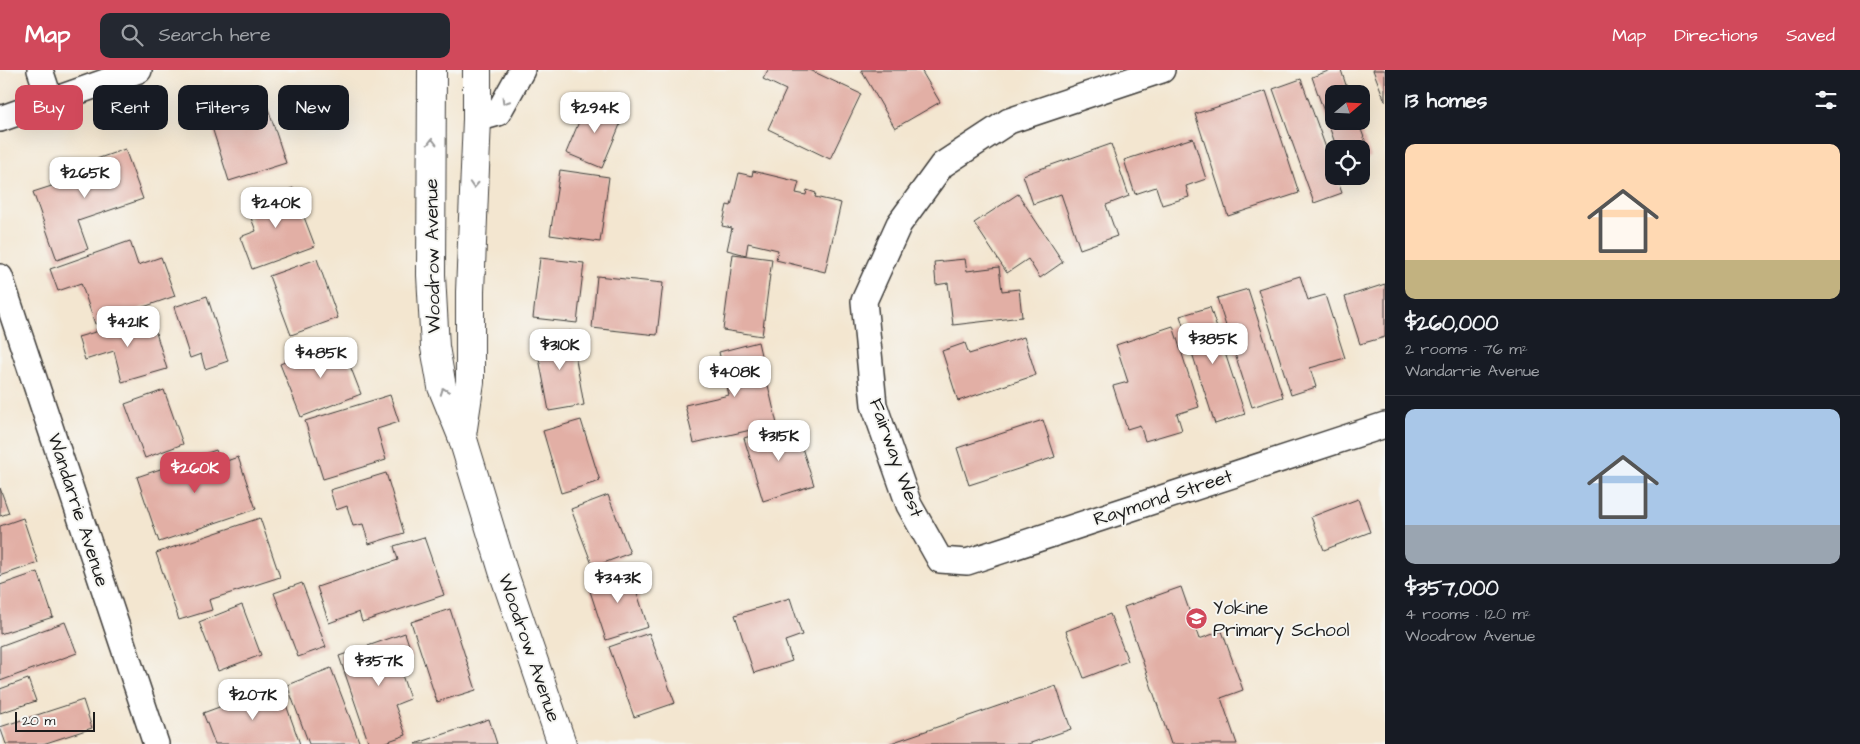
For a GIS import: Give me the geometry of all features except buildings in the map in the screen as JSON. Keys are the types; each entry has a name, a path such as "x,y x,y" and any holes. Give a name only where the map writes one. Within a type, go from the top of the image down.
{"main road":[{"name":"Woodrow Avenue","path":"432,70 431,275 435,347 442,387 462,436 503,571 562,744"},
{"name":"Woodrow Avenue","path":"462,436 470,382 470,292 477,119 476,70"}],"street":[{"path":"40,70 45,85"},
{"path":"83,90 139,70"},
{"path":"477,119 498,113 522,70"},
{"name":"Fairway West","path":"940,560 909,505 874,405 864,301 895,232 942,165 1008,121 1162,70"},
{"path":"0,119 15,114"},
{"name":"Wandarrie Avenue","path":"0,277 156,744"},
{"name":"Raymond Street","path":"940,560 967,562 1385,425"}],"place":[{"name":"Yokine Primary School","path":"1197,619"}]}
